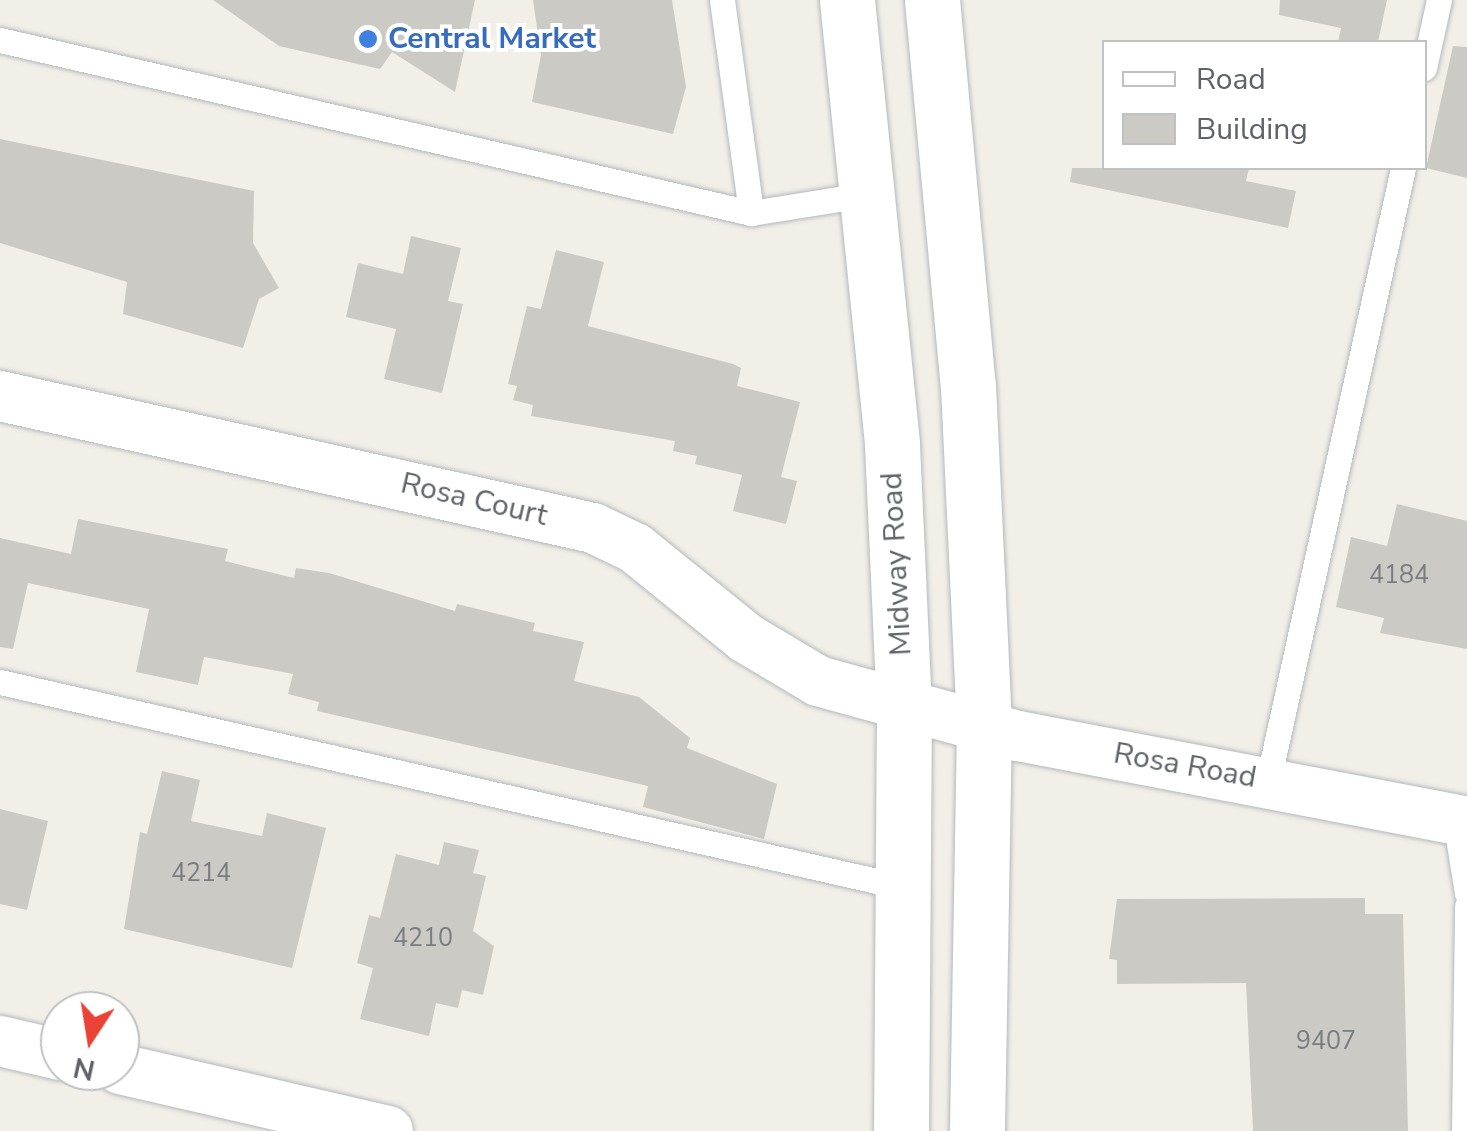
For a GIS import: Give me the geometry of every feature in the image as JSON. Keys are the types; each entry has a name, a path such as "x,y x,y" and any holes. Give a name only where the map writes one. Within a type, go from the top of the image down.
{"main road":[{"name":"Midway Road","path":"847,0 870,194 904,705 901,1131"},
{"path":"932,0 968,386 984,726 977,1131"}],"street":[{"name":"Rosa Court","path":"0,396 593,528 635,548 781,664 904,705"},
{"name":"Rosa Road","path":"904,705 984,726 1461,820"},
{"path":"0,1042 40,1051"},
{"path":"140,1074 388,1131"}],"lane":[{"path":"722,0 751,212"},
{"path":"1427,55 1440,0"},
{"path":"0,40 751,212 870,194"},
{"path":"1268,781 1403,170"},
{"path":"0,682 902,887"},
{"path":"1461,820 1467,894"},
{"path":"1464,1131 1467,906"}],"building":[{"name":"Central Market","path":"213,0 475,0 455,92 392,52 380,69 279,46"},
{"path":"533,0 672,0 686,87 673,134 532,102 541,55"},
{"path":"1280,0 1387,0 1378,40 1338,40 1341,28 1279,15"},
{"path":"1453,46 1467,47 1467,178 1427,168"},
{"path":"0,139 254,191 253,243 279,288 259,299 243,348 123,314 127,282 0,243"},
{"path":"1072,168 1249,170 1246,181 1296,191 1288,228 1070,182"},
{"path":"411,236 461,248 448,301 463,304 442,393 384,379 396,329 346,317 358,263 403,274"},
{"path":"556,250 604,262 588,326 733,364 741,368 737,386 800,402 781,477 797,481 786,524 733,511 742,475 695,464 697,456 673,451 675,441 531,416 533,405 513,400 517,386 508,384 527,306 541,309"},
{"path":"1397,504 1467,521 1467,649 1380,633 1384,618 1336,607 1351,537 1387,546"},
{"path":"78,519 228,549 225,561 294,578 296,568 329,573 455,611 457,604 535,623 533,631 584,642 574,681 639,697 690,738 687,748 777,784 764,839 643,807 648,786 317,711 319,702 288,694 293,674 204,657 198,685 136,672 149,609 28,583 13,649 0,647 0,538 71,554"},
{"path":"162,771 200,780 191,821 262,836 267,813 326,828 292,968 124,929 140,832 147,834"},
{"path":"0,809 48,821 27,910 0,904"},
{"path":"444,842 479,850 473,873 486,876 473,931 494,946 483,995 462,990 458,1008 436,1003 429,1036 360,1019 373,968 357,963 369,915 380,918 396,854 439,865"},
{"path":"1365,898 1365,914 1403,914 1408,1131 1253,1131 1246,983 1117,984 1117,960 1109,959 1117,899"}],"place":[{"name":"Central Market","path":"368,39"}]}
